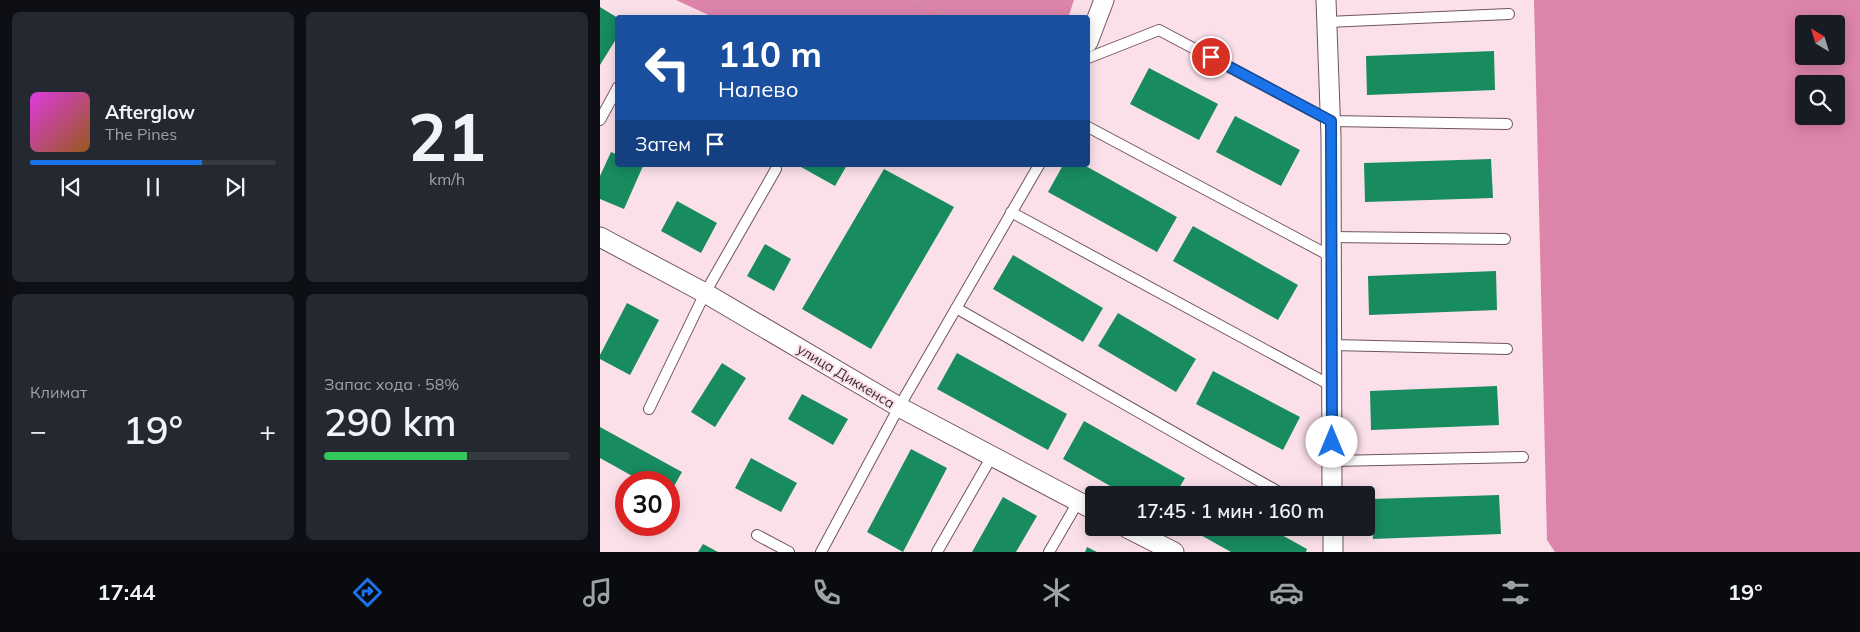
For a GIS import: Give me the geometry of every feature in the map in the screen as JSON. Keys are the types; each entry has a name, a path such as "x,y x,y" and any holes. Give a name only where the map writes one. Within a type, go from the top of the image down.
{"street":[{"path":"1090,37 1104,0"},
{"path":"1326,0 1331,121 1332,486"},
{"name":"улица Диккенса","path":"600,237 704,293 899,408 1085,505"},
{"path":"1142,536 1170,551"},
{"path":"1332,536 1333,552"}],"lane":[{"path":"1327,22 1509,14"},
{"path":"1090,57 1160,30 1331,121 1506,124"},
{"path":"600,120 615,92"},
{"path":"1090,128 1332,257"},
{"path":"821,552 899,408 1038,167"},
{"path":"649,409 704,293 776,170"},
{"path":"1011,212 1332,386"},
{"path":"1332,238 1505,238"},
{"path":"956,308 1268,486"},
{"path":"1332,345 1507,349"},
{"path":"936,552 992,456"},
{"path":"1332,461 1523,457"},
{"path":"1049,552 1085,507"},
{"path":"757,535 790,552"}],"path":[{"path":"915,0 946,15"}],"shaded area":[{"path":"676,0 1074,0 1069,15 708,15"},
{"path":"1534,0 1860,0 1860,552 1555,552 1547,540"}],"building":[{"path":"600,7 615,16 615,41 600,65"},
{"path":"1494,51 1495,90 1367,95 1366,56"},
{"path":"1149,68 1218,104 1199,140 1130,104"},
{"path":"1235,116 1300,150 1281,186 1216,152"},
{"path":"611,152 615,154 615,167 643,167 624,209 600,199 600,176"},
{"path":"1491,159 1493,198 1365,202 1364,163"},
{"path":"801,167 846,167 835,186"},
{"path":"1062,167 1088,167 1177,217 1157,252 1048,192"},
{"path":"884,169 954,207 871,349 802,309"},
{"path":"677,201 717,223 701,253 661,231"},
{"path":"1193,226 1298,285 1278,320 1173,261"},
{"path":"765,244 791,259 774,291 747,276"},
{"path":"1013,255 1103,308 1083,342 993,289"},
{"path":"1496,271 1497,310 1369,315 1368,276"},
{"path":"627,303 659,320 630,375 600,359 600,355"},
{"path":"1118,313 1196,359 1176,392 1098,346"},
{"path":"957,353 1067,414 1048,450 937,389"},
{"path":"722,363 746,378 715,427 691,412"},
{"path":"1213,371 1300,417 1283,450 1196,404"},
{"path":"1497,386 1499,425 1371,430 1370,391"},
{"path":"802,394 848,419 833,445 788,419"},
{"path":"1084,421 1185,478 1180,486 1110,486 1063,459"},
{"path":"600,427 682,472 680,476 680,471 623,471 600,458"},
{"path":"911,449 947,468 903,552 867,532"},
{"path":"751,458 797,483 781,512 735,488"},
{"path":"1499,495 1501,534 1373,539 1373,536 1375,536 1375,499"},
{"path":"1003,497 1037,516 1016,552 972,552"},
{"path":"1202,536 1283,536 1307,549 1306,552 1231,552"},
{"path":"703,544 718,552 698,552"},
{"path":"1087,547 1097,552 1085,552"}],"route":[{"path":"1211,57 1331,121 1332,442"}]}
